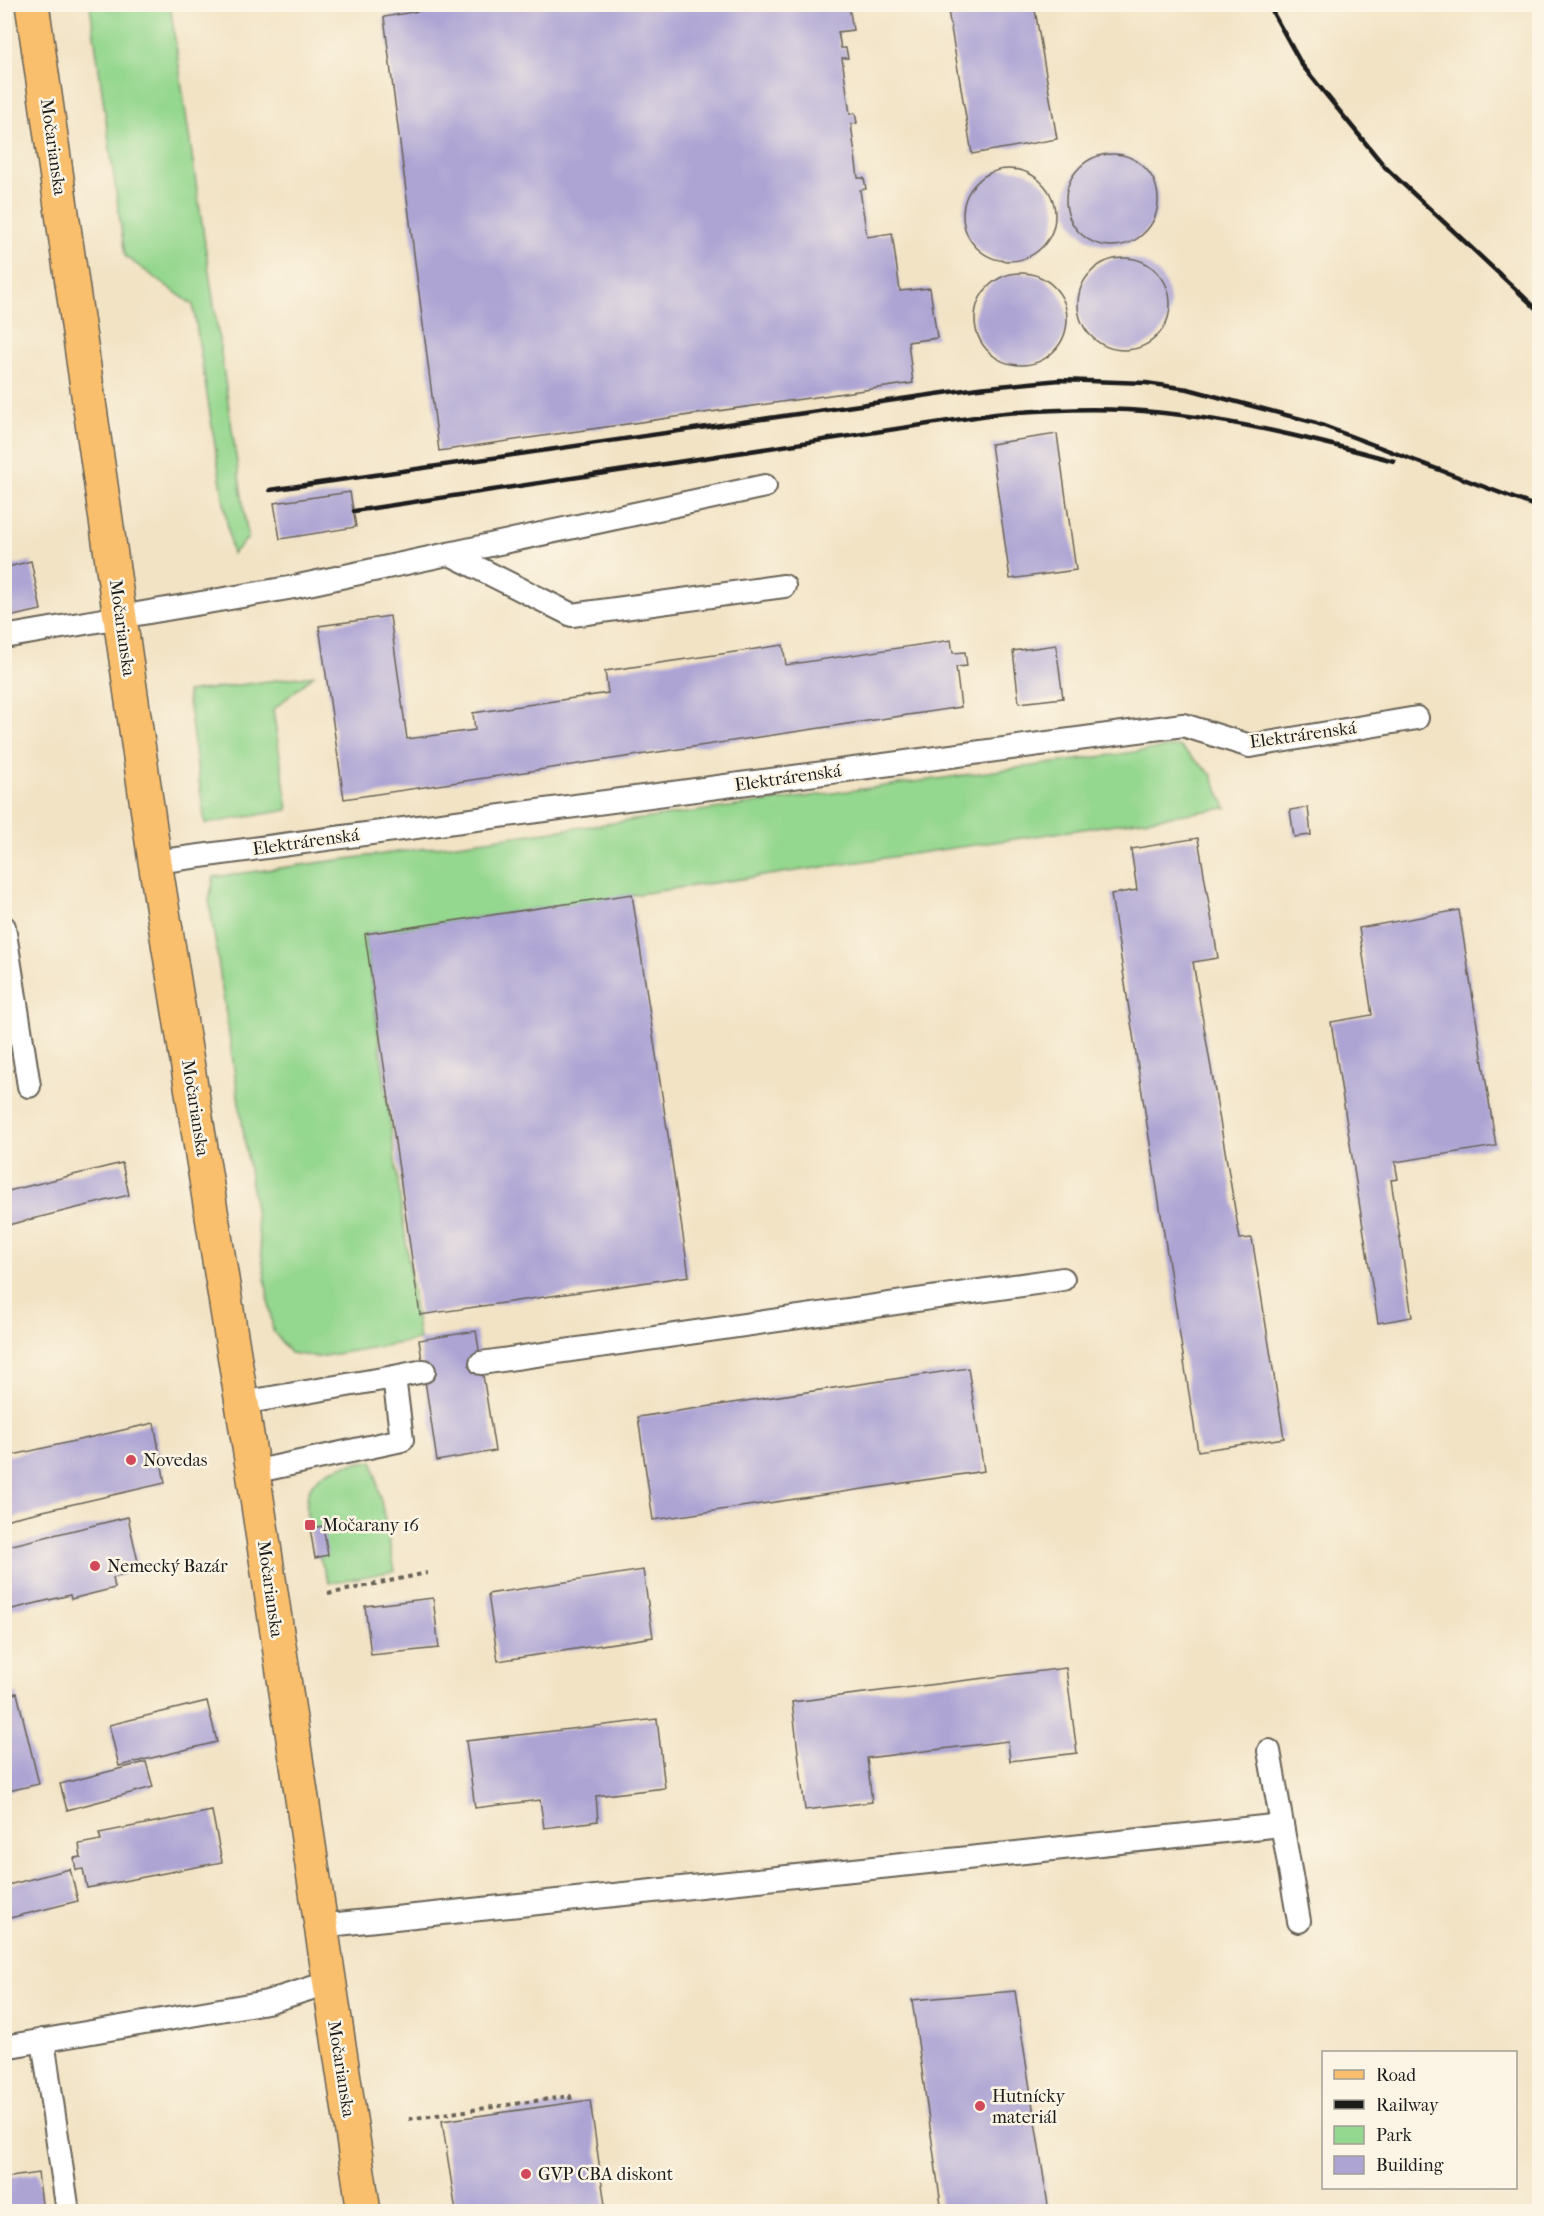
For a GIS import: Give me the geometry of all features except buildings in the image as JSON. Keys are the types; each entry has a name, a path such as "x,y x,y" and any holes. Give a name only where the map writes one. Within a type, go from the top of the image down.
{"main road":[{"name":"Močarianska","path":"32,4 155,862 253,1472 319,1926 364,2211"}],"lane":[{"path":"4,637 121,619 452,555 765,486"},
{"path":"452,555 573,615 784,586"},
{"name":"Elektrárenská","path":"155,862 1183,725 1250,746 1417,718"},
{"path":"4,927 29,1086"},
{"path":"481,1363 1063,1279"},
{"path":"242,1403 423,1371"},
{"path":"253,1472 402,1440 394,1377"},
{"path":"1269,1751 1299,1921"},
{"path":"319,1926 1282,1825"},
{"path":"4,2047 267,2002 328,1983"},
{"path":"43,2040 68,2211"}],"path":[{"path":"328,1594 427,1573"},
{"path":"408,2119 570,2096 571,2102"}],"green space":[{"path":"90,5 170,5 248,538 232,554 193,305 125,256"},
{"path":"314,675 273,710 288,810 205,824 187,692"},
{"path":"1179,746 1211,774 1226,808 365,934 419,1340 318,1357 290,1353 273,1331 209,900 214,877"},
{"path":"373,1461 395,1571 329,1583 308,1518 307,1501 311,1486 323,1474 343,1466"}],"railway":[{"path":"1268,4 1302,65 1385,167 1540,312"},
{"path":"270,490 978,388 1060,380 1146,383 1188,389 1316,423 1540,508"},
{"path":"354,511 995,414 1045,410 1128,410 1195,417 1296,436 1394,461"}],"place":[{"name":"Novedas","path":"131,1460"},
{"name":"Močarany 16","path":"310,1525"},
{"name":"Nemecký Bazár","path":"95,1566"},
{"name":"Hutnícky materiál","path":"980,2106"},
{"name":"GVP CBA diskont","path":"526,2174"}]}
